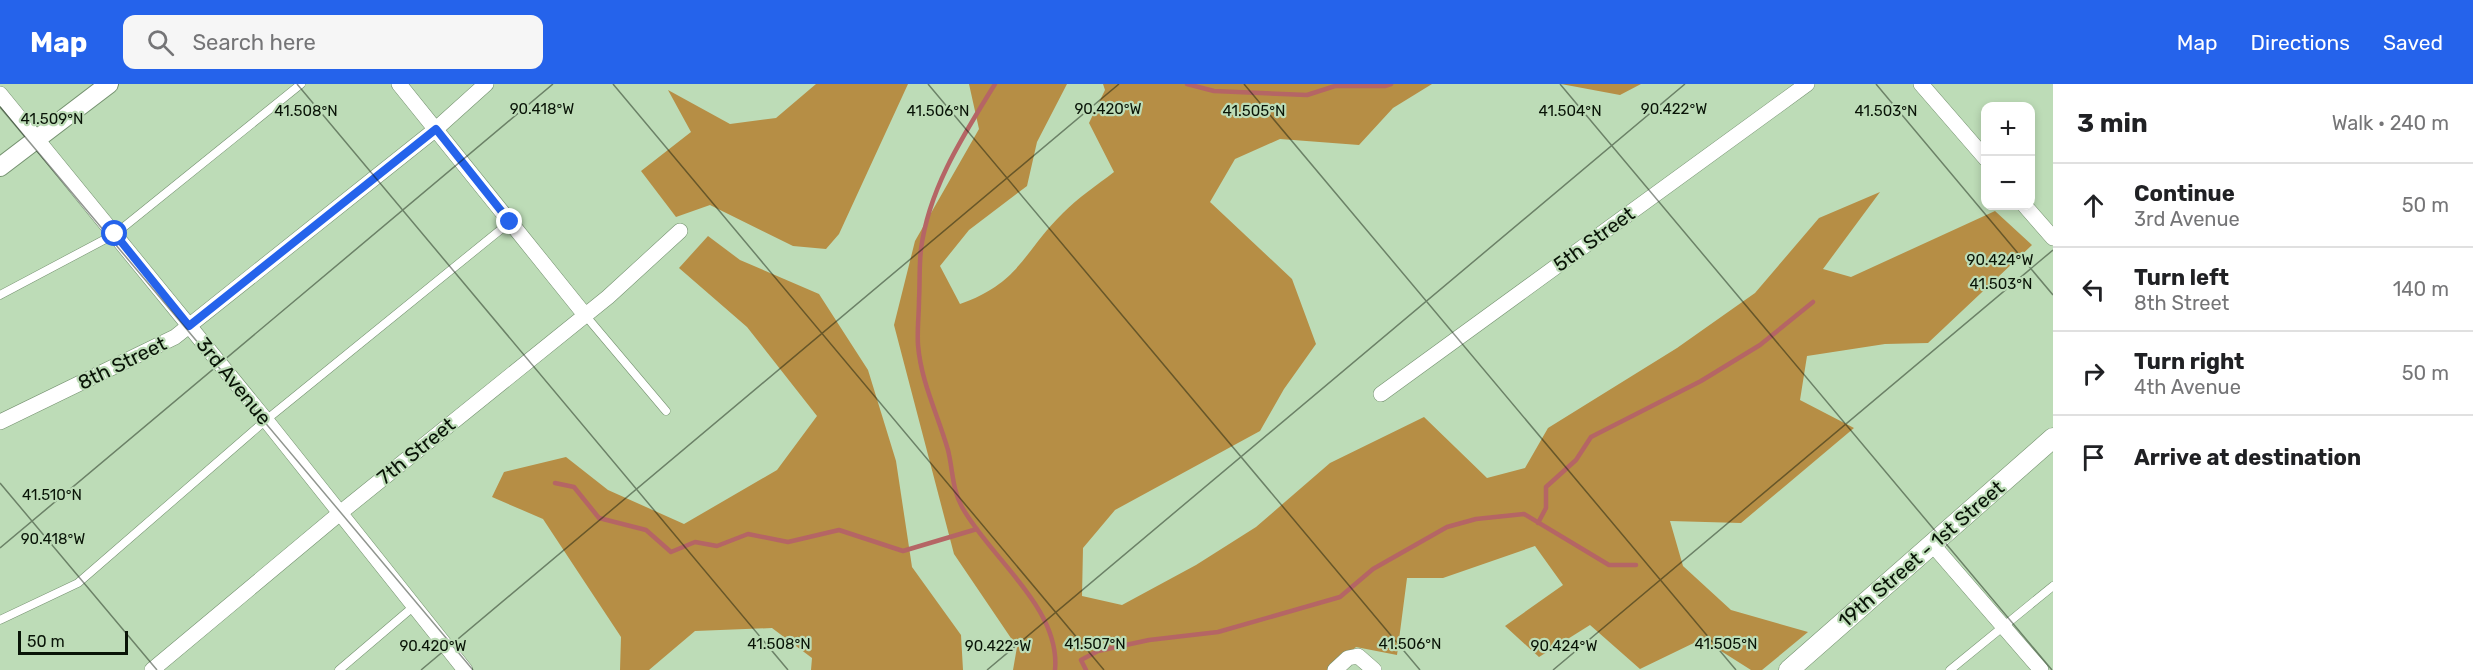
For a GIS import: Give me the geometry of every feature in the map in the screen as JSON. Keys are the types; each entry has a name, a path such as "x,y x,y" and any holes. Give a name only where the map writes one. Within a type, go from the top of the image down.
{"main road":[{"name":"19th Street - 1st Street","path":"1790,670 2053,438"}],"street":[{"path":"0,167 109,84"},
{"path":"399,84 585,315"},
{"name":"8th Street","path":"0,422 159,346 189,326 436,129 486,84"},
{"name":"5th Street","path":"1381,394 1807,84"},
{"path":"1921,84 1983,156"},
{"name":"3rd Avenue","path":"0,94 266,420 465,670"},
{"path":"2028,210 2053,238"},
{"name":"7th Street","path":"152,670 339,513 585,315 680,231"},
{"path":"1932,544 2002,627 2042,670"},
{"path":"1335,670 1353,656 1363,659 1374,670"}],"lane":[{"path":"0,295 115,234 301,84"},
{"path":"0,620 78,583 266,420 510,222"},
{"path":"585,315 666,411"},
{"path":"1950,670 2053,586"},
{"path":"339,670 413,607"}],"shaded area":[{"path":"816,84 908,84 839,234 826,249 793,246 710,205 676,217 641,171 691,132 668,90 730,124 776,118"},
{"path":"969,84 1067,84 1037,142 1027,186 969,230 940,266 960,304 996,286 1009,276 1063,213 1114,172 1089,123 1105,90 1103,84 1432,84 1393,108 1359,145 1280,139 1235,159 1210,202 1292,279 1316,344 1284,389 1260,431 1115,510 1083,548 1082,596 1122,605 1196,565 1256,527 1330,463 1424,417 1487,478 1525,468 1548,428 1677,348 1755,293 1819,218 1880,192 1823,269 1851,277 1995,211 2032,245 1928,343 1885,344 1807,356 1800,400 1854,428 1741,523 1670,521 1683,566 1731,610 1808,632 1762,670 1751,670 1702,639 1640,669 1590,625 1539,657 1505,626 1563,585 1535,546 1443,578 1407,578 1397,655 1356,647 1330,670 1013,670 1017,647 954,554 894,325 915,241 979,129"},
{"path":"1561,84 1641,84 1620,95"},
{"path":"708,236 740,260 819,294 868,370 896,461 912,567 961,635 963,670 811,670 812,658 772,628 695,631 649,670 620,670 621,637 543,519 492,497 504,472 566,457 608,490 684,524 777,470 817,416 747,327 679,268"}],"waterway":[{"path":"995,84 949,163 931,205 920,255 918,345 930,398 948,450 954,486 959,500 974,526 1036,605 1047,626 1054,647 1055,670"},
{"path":"1187,84 1214,91 1307,95 1335,86 1391,84"},
{"path":"1538,523 1546,508 1546,487 1576,460 1591,437 1701,381 1760,345 1813,302"},
{"path":"555,483 574,487 599,518 646,530 671,552 695,542 717,546 748,534 788,542 839,530 903,551 977,529"},
{"path":"1086,670 1081,660 1098,651 1149,640 1218,632 1340,597 1373,569 1447,527 1476,519 1524,514 1609,565 1636,565"}],"route":[{"path":"115,234 189,326 436,129 510,222"}]}
